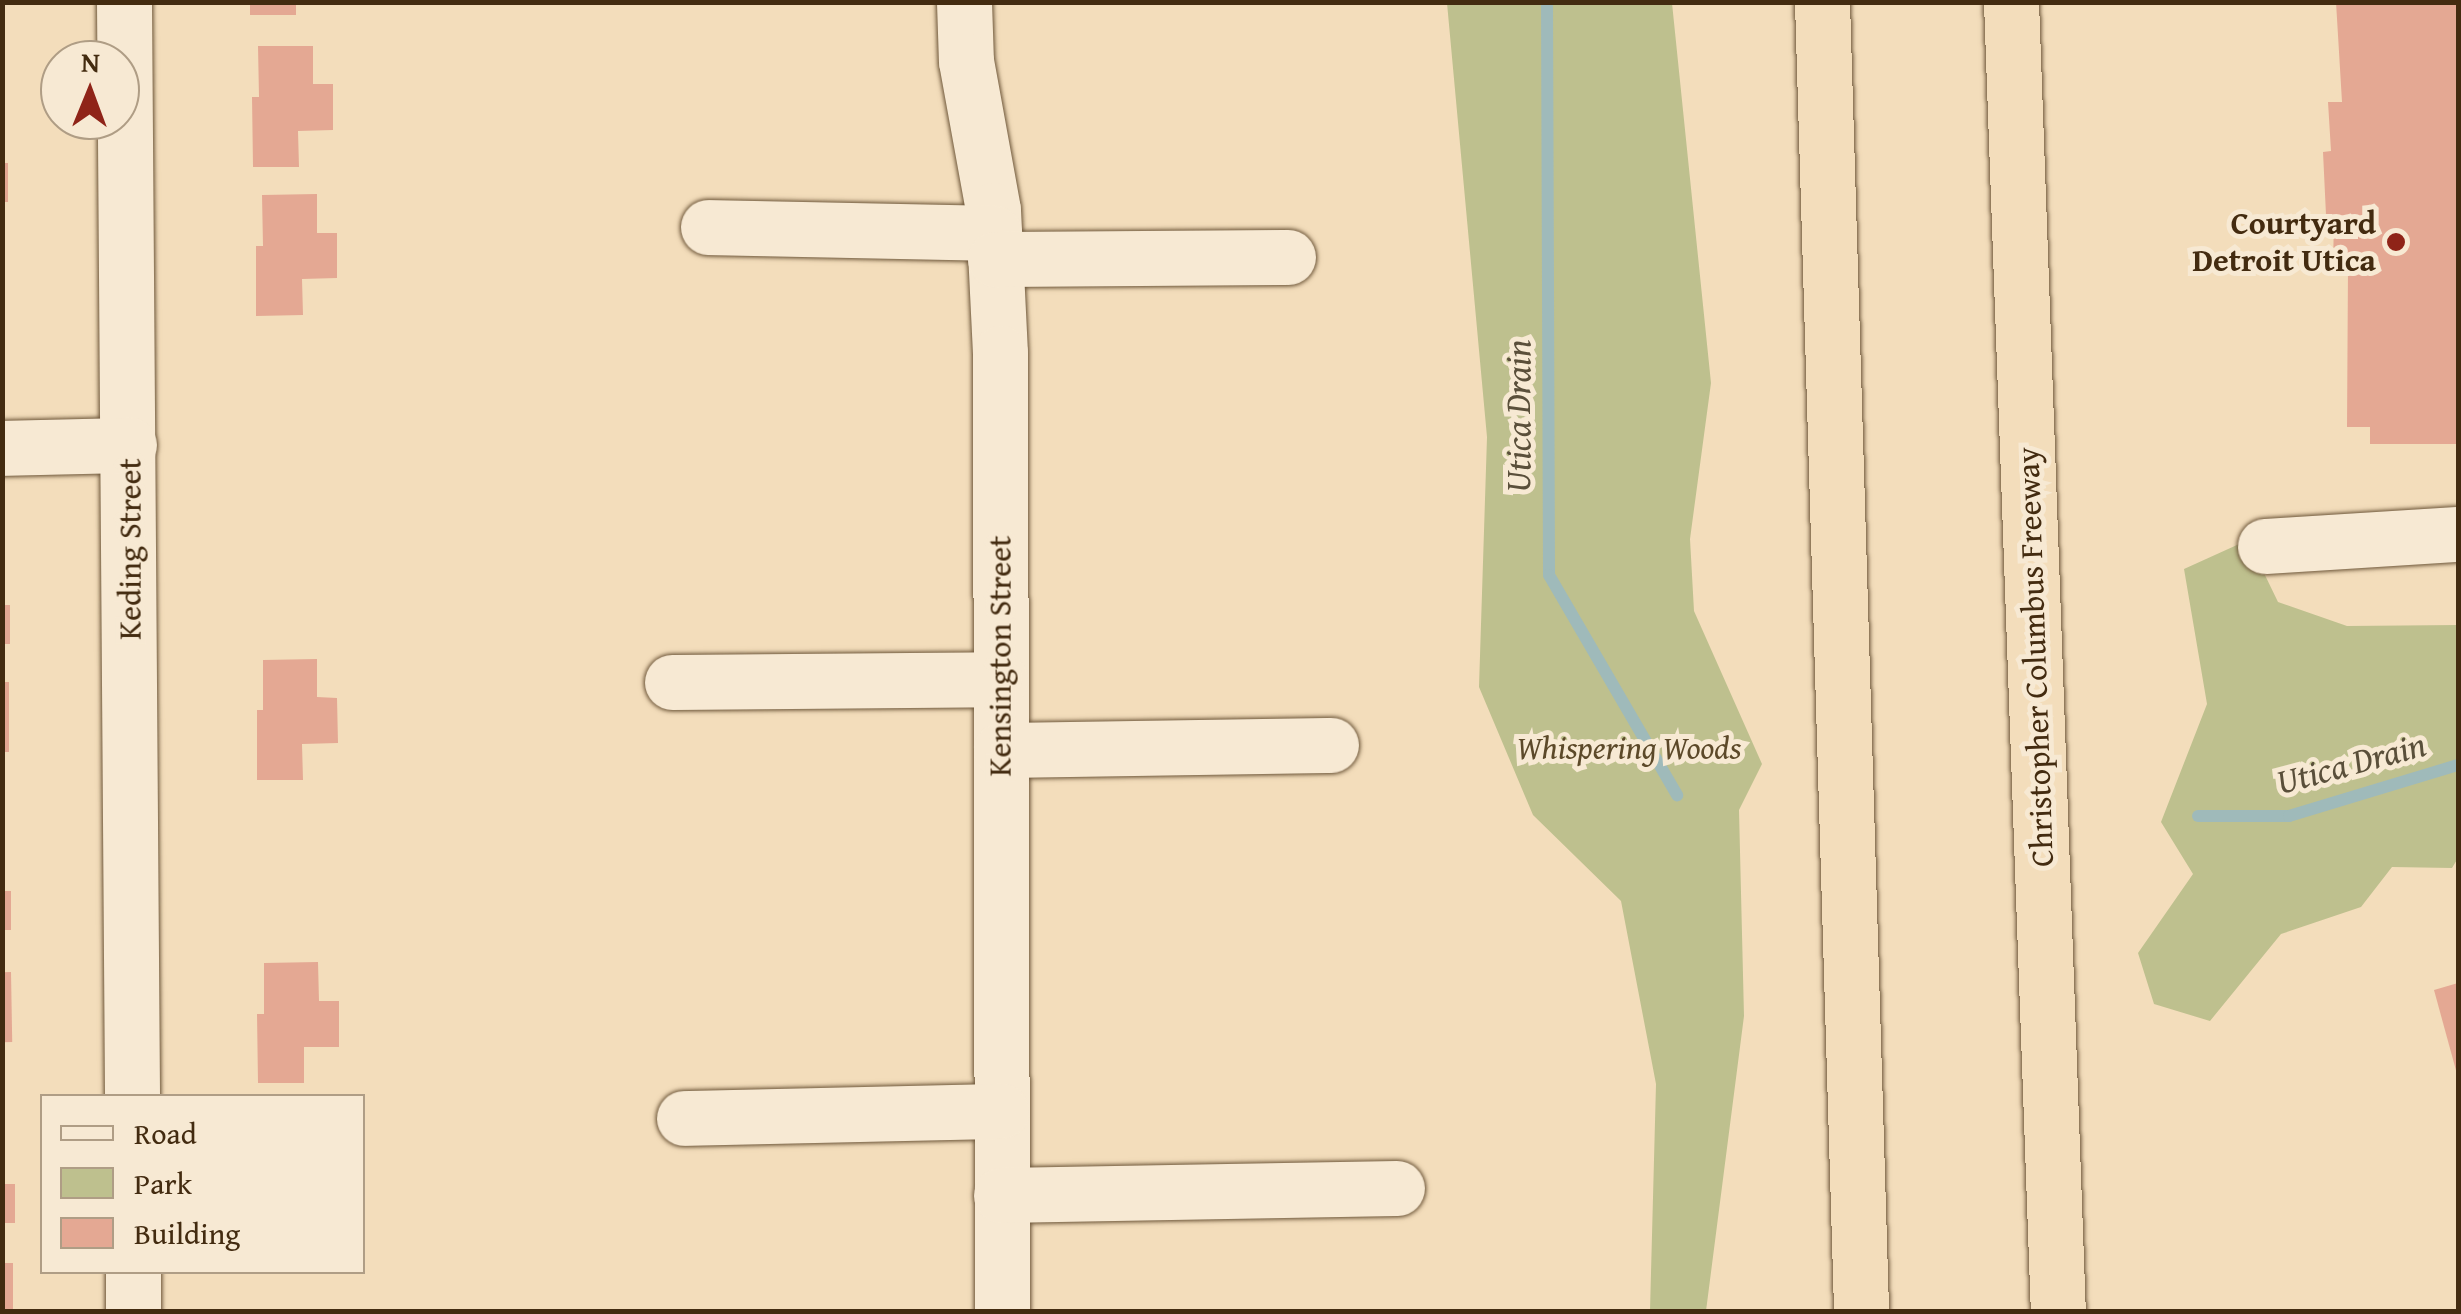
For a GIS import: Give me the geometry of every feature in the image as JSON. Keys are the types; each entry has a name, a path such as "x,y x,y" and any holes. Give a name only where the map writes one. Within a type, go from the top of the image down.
{"highway":[{"path":"1822,2 1861,1312"},
{"name":"Christopher Columbus Freeway","path":"2010,2 2058,1312"},
{"path":"1848,1312 1856,1172"}],"street":[{"name":"Keding Street","path":"124,2 132,1094"},
{"name":"Kensington Street","path":"964,2 966,61 994,246 1000,353 1002,1312"},
{"path":"708,227 994,246 1288,257"},
{"path":"2,448 129,446"},
{"path":"2265,546 2458,534"},
{"path":"672,682 1000,679"},
{"path":"1000,750 1331,746"},
{"path":"684,1118 1001,1111"},
{"path":"1001,1195 1397,1188"},
{"path":"133,1274 133,1312"}],"green space":[{"name":"Whispering Woods","path":"1447,3 1672,3 1711,383 1690,539 1694,611 1762,764 1739,810 1744,1016 1706,1311 1650,1311 1656,1084 1621,901 1533,815 1479,687 1487,437"},
{"path":"2248,540 2278,602 2347,626 2458,625 2458,858 2452,868 2392,867 2361,907 2281,934 2210,1021 2154,1004 2138,953 2193,874 2161,822 2207,704 2184,569"}],"building":[{"path":"250,2 296,2 296,15 250,15"},
{"name":"Courtyard Detroit Utica","path":"2336,2 2458,2 2458,444 2370,444 2370,427 2347,427 2348,267 2333,267 2334,218 2326,215 2323,152 2331,151 2328,102 2342,102"},
{"path":"258,46 313,46 313,84 333,84 333,130 298,131 299,167 253,167 252,97 259,97"},
{"path":"2,163 8,163 8,202 2,202"},
{"path":"317,194 317,233 337,233 337,278 302,279 303,315 256,316 256,246 263,246 262,195"},
{"path":"2,605 10,605 10,644 2,644"},
{"path":"317,659 317,697 337,698 338,743 302,744 303,780 257,780 257,710 263,710 263,660"},
{"path":"2,682 9,682 9,752 2,752"},
{"path":"2,891 11,891 11,930 2,930"},
{"path":"318,962 319,1001 339,1001 339,1047 304,1047 304,1083 258,1083 257,1014 264,1014 264,963"},
{"path":"2,972 11,972 12,1042 3,1042"},
{"path":"2458,983 2458,1074 2457,1074 2434,990"},
{"path":"2,1184 15,1184 15,1223 2,1223"},
{"path":"2,1263 13,1263 13,1312 2,1312"}],"waterway":[{"name":"Utica Drain","path":"1547,2 1549,575 1677,795"},
{"name":"Utica Drain","path":"2198,816 2289,816 2458,765"}],"place":[{"name":"Courtyard Detroit Utica","path":"2396,242"}]}
